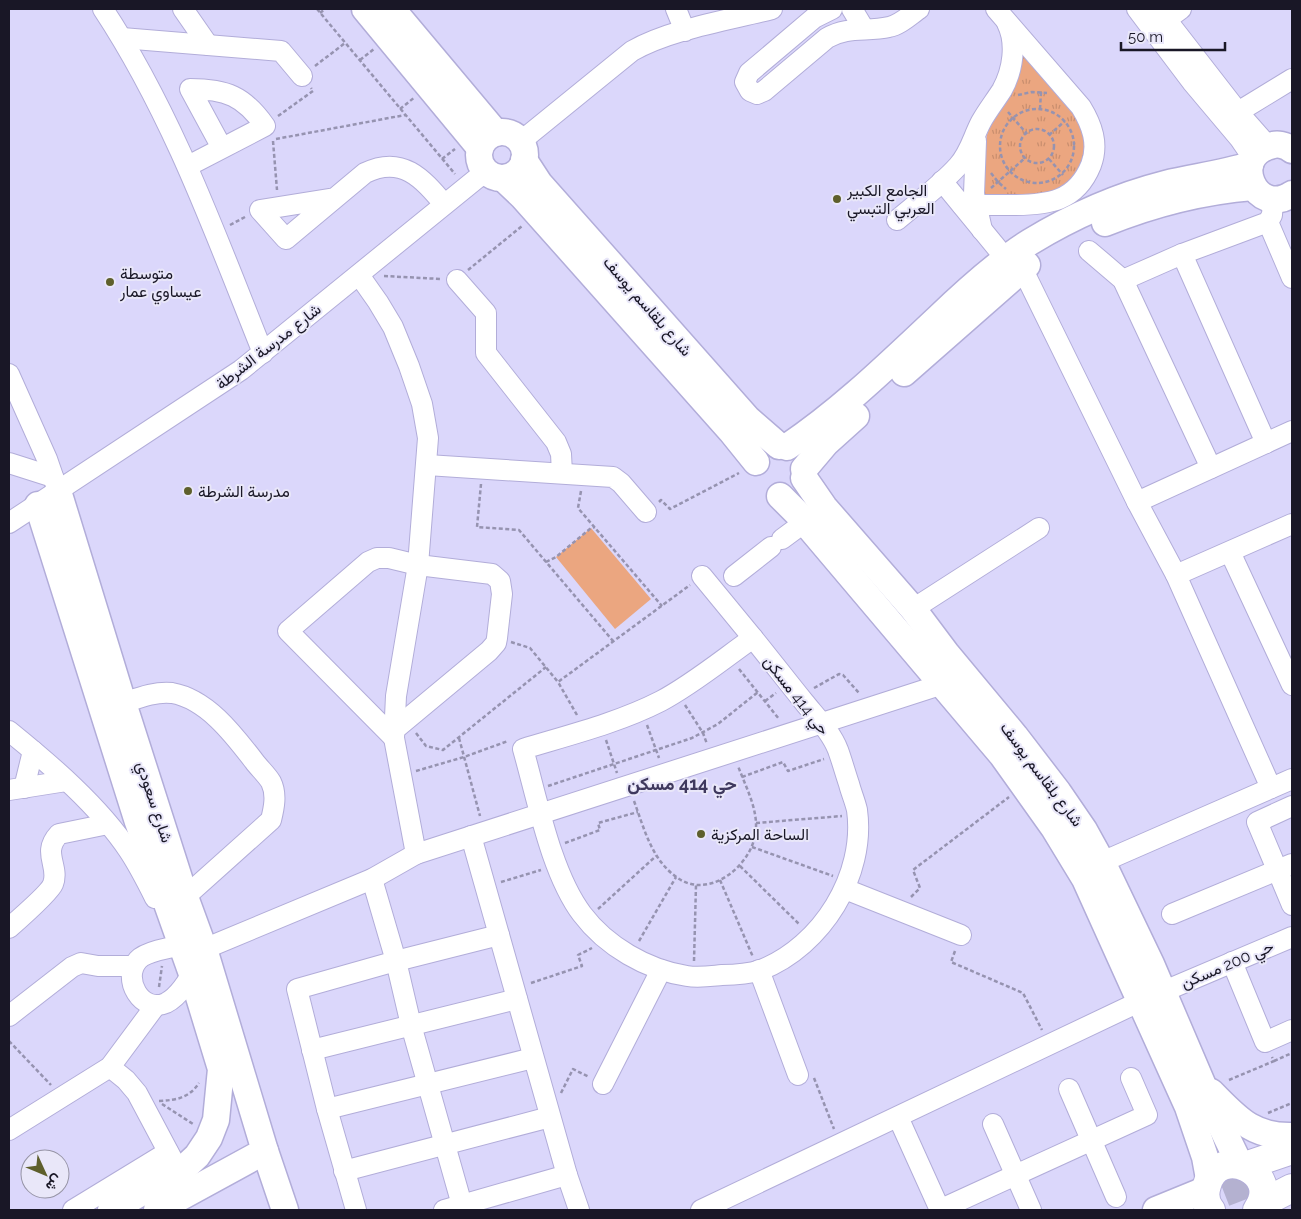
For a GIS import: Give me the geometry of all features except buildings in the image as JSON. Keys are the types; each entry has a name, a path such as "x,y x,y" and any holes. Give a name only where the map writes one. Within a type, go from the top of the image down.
{"highway":[{"path":"1208,1193 1219,1168 1228,1164 1267,1186 1292,1150"}],"main road":[{"name":"شارع بلقاسم يوسف","path":"365,9 537,214 732,431 756,465"},
{"name":"شارع بلقاسم يوسف","path":"392,9 491,157"},
{"path":"504,132 511,134 522,151 521,167 516,173 491,157 504,132"},
{"name":"شارع بلقاسم يوسف","path":"522,151 540,183 748,419 762,434 783,446"},
{"path":"1014,264 826,443 804,473 795,490 780,496 764,491 758,484 755,476 756,465 765,451 783,446 836,411 962,296 1014,264 1046,253 1079,234 1117,218 1179,199 1219,190 1273,171"},
{"path":"783,446 799,455 804,473"},
{"name":"شارع بلقاسم يوسف","path":"804,473 824,507 913,609 1058,792 1084,830 1102,862 1151,964 1152,996 1205,1157 1208,1193"},
{"name":"شارع سعودي","path":"50,491 123,703 185,897 183,948 254,1111 285,1210"},
{"name":"شارع سعودي","path":"50,491 138,822 192,974 221,1069 213,1128 197,1156 174,1162 111,1210"},
{"name":"شارع بلقاسم يوسف","path":"780,496 805,522 1002,754 1054,828 1085,879 1202,1084 1228,1142 1267,1186"},
{"path":"1202,1084 1244,1123 1256,1131 1271,1135 1292,1136"},
{"path":"213,1128 229,1112 242,1109 254,1111"},
{"path":"157,1210 265,1151"},
{"path":"1156,1210 1208,1193"}],"street":[{"path":"103,9 122,38 188,166 263,353"},
{"path":"183,9 208,45"},
{"path":"676,9 684,31"},
{"path":"522,151 632,50 653,40 772,9"},
{"path":"832,9 814,18 747,76 746,86 750,92 757,94 764,91 827,38 836,33 846,30 888,28 897,25 919,9"},
{"path":"852,9 864,29"},
{"path":"1137,9 1181,68 1240,139 1273,171"},
{"path":"897,220 957,168 965,157 980,123 1003,88 1010,67 1013,49 1011,31 999,12"},
{"path":"942,180 974,201 1035,205 1050,203 1063,198 1075,189 1087,175 1094,158 1095,139 1090,122 1081,107 999,12"},
{"path":"1168,12 1238,112 1273,171 1292,278"},
{"path":"122,38 281,51 302,76"},
{"path":"1238,112 1292,79"},
{"path":"188,166 264,126 247,104 233,95 221,90 190,89 222,148"},
{"path":"980,123 976,142 974,201 982,230 1014,264 1176,576 1271,788"},
{"name":"شارع مدرسة الشرطة","path":"9,523 50,491 241,370 466,187 491,157"},
{"path":"335,198 269,208 286,239 365,173 376,168 388,166 414,174 424,181 444,204"},
{"path":"1123,280 1182,254 1273,171"},
{"path":"1089,251 1123,280 1211,468"},
{"path":"1182,254 1266,443"},
{"path":"359,275 393,328 422,404 428,438 418,566 396,696 401,776 416,854"},
{"path":"457,280 486,313 486,353 556,442 561,454 562,473"},
{"path":"9,374 38,439 50,491"},
{"path":"1137,502 1292,431"},
{"path":"9,463 50,491"},
{"path":"427,465 613,477 621,483 646,512"},
{"path":"720,582 805,522"},
{"path":"1176,576 1292,524"},
{"path":"913,609 1039,528"},
{"path":"1230,552 1292,683"},
{"path":"377,558 389,558 418,566 492,574 500,581 502,594 496,643 398,729 288,631 368,562 377,558"},
{"name":"حي 414 مسكن","path":"523,748 554,857 569,893 587,920 609,940 630,955 661,970 694,976 734,975 759,970 780,961 794,950 834,909 846,885 858,838 857,809 839,753 822,724 753,638 720,582"},
{"path":"523,748 593,727 662,701 753,638"},
{"path":"192,974 178,994 166,1004 156,1004 140,998 135,992 131,975 138,959 183,948 372,879 416,854 944,684"},
{"path":"123,703 153,694 172,693 189,699 213,714 233,735 271,782 274,794 271,820 185,897"},
{"path":"9,731 66,782 108,824 129,851 183,948"},
{"path":"16,789 33,751"},
{"path":"1102,862 1292,779"},
{"path":"16,789 66,782"},
{"path":"1292,806 1257,822 1285,867 1292,905"},
{"path":"9,928 52,886 54,875 50,852 54,839 59,834 108,824"},
{"path":"478,834 485,886 566,1176 579,1210"},
{"path":"1172,914 1285,867"},
{"path":"372,879 396,961 411,1026 429,1084 444,1144 453,1208 566,1176"},
{"path":"846,885 898,910 961,935"},
{"path":"356,1210 327,1109 297,989 499,935"},
{"name":"حي 200 مسكن","path":"701,1210 1152,996 1292,937"},
{"path":"1232,962 1266,1042 1292,1030"},
{"path":"9,1016 72,967 81,963 98,966 134,966"},
{"path":"603,1084 661,970"},
{"path":"759,970 798,1075"},
{"path":"312,1050 517,999"},
{"path":"9,1130 110,1067 156,1004"},
{"path":"327,1109 533,1058"},
{"path":"73,1210 174,1162 137,1094 126,1080 110,1067"},
{"path":"898,1117 940,1210 1147,1115 1132,1078"},
{"path":"1069,1089 1116,1197"},
{"path":"344,1171 550,1117"},
{"path":"993,1124 1031,1210"}],"path":[{"path":"317,9 466,187"},
{"path":"320,13 325,9"},
{"path":"264,126 313,91 302,76 345,43"},
{"path":"1016,96 1032,92 1049,93"},
{"path":"1040,109 1041,92"},
{"path":"996,98 1027,134"},
{"path":"1049,135 1081,107"},
{"path":"1040,109 1057,114 1065,121 1072,131 1075,143 1070,165 1062,174 1047,182 1029,183 1018,178 1010,171 1003,161 1000,150 1001,138 1005,127 1013,118 1023,112 1040,109"},
{"path":"215,233 269,208 273,140 405,115"},
{"path":"1043,130 1054,143 1054,149 1044,162 1034,163 1025,158 1022,153 1021,142 1027,134 1043,130"},
{"path":"974,201 1025,158"},
{"path":"1048,159 1075,189"},
{"path":"988,168 998,182 1010,192"},
{"path":"359,275 457,280 537,214"},
{"path":"646,512 661,500 670,509 756,465"},
{"path":"482,469 477,527 519,530 613,641"},
{"path":"583,474 578,508 662,606"},
{"path":"546,562 556,557 591,528 595,527"},
{"path":"558,682 662,606 720,582"},
{"path":"497,638 530,648 593,727 638,812 656,856 676,877 686,883 696,885 720,880 740,866 752,847 756,823 755,814 733,753"},
{"path":"728,656 791,734"},
{"path":"398,729 426,746 443,750 546,667"},
{"path":"800,696 839,674 843,675 871,708"},
{"path":"676,691 704,733 713,759"},
{"name":"حي 414 مسكن","path":"535,790 704,733 725,719 758,692"},
{"path":"642,709 665,775"},
{"path":"459,738 478,834"},
{"path":"401,776 464,757 508,741 523,748"},
{"name":"حي 414 مسكن","path":"742,777 783,762 788,771 839,753"},
{"path":"898,910 920,888 913,870 1024,786"},
{"path":"485,886 554,857 600,830 598,823 638,812"},
{"path":"756,823 857,814"},
{"path":"752,847 846,885"},
{"path":"587,920 656,856"},
{"path":"740,866 810,935"},
{"path":"630,955 676,877"},
{"path":"720,880 759,970"},
{"path":"694,976 696,885"},
{"path":"961,935 951,962 1023,993 1049,1045"},
{"path":"517,999 524,987 531,983 582,966 578,955 609,940"},
{"path":"156,1004 183,948"},
{"path":"9,1041 62,1097"},
{"path":"1266,1042 1274,1061"},
{"path":"1229,1080 1292,1053"},
{"path":"550,1117 573,1069 603,1084"},
{"path":"798,1075 811,1070 840,1144"},
{"path":"202,1079 194,1090 185,1097 158,1101 213,1128"}],"green space":[{"path":"1024,53 1080,119 1087,153 1081,169 1057,192 1022,196 984,194 984,157 988,130 1011,92"},
{"path":"591,528 651,599 615,629 556,557"}],"tunnel":[{"path":"1185,1208 1270,1175"}],"place":[{"name":"الجامع الكبير العربي التبسي","path":"837,199"},
{"name":"متوسطة عيساوي عمار","path":"110,282"},
{"name":"مدرسة الشرطة","path":"188,491"},
{"name":"الساحة المركزية","path":"701,834"}],"district":[{"name":"حي 414 مسكن","path":"682,784"}]}
